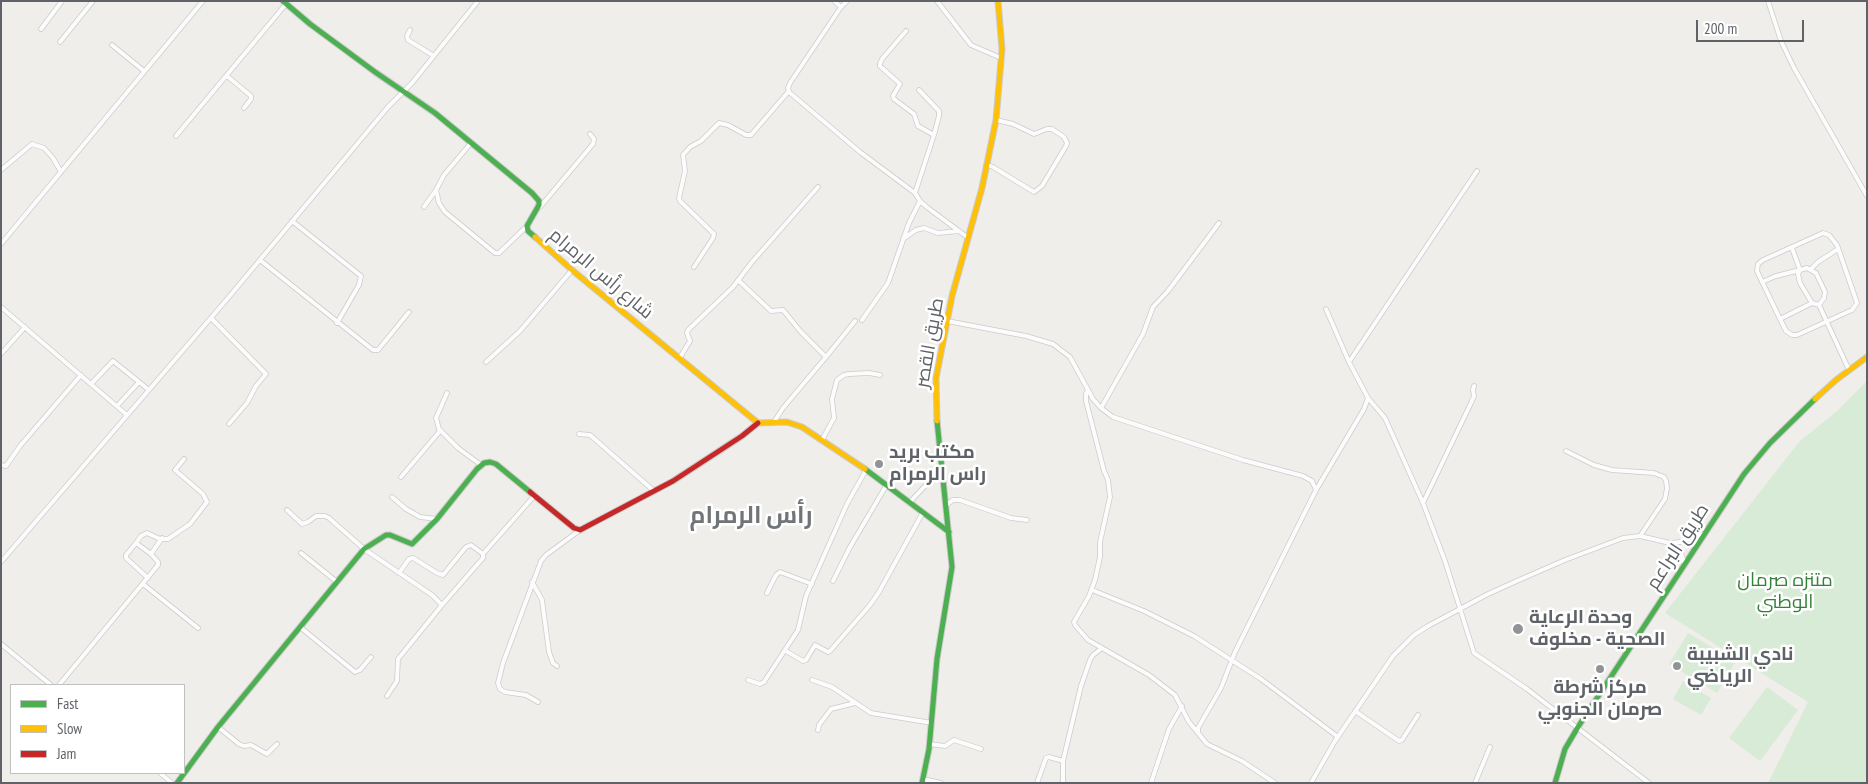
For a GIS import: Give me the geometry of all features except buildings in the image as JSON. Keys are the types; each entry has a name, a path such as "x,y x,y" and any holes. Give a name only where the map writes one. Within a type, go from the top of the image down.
{"street":[{"path":"42,29 62,1"},
{"path":"60,42 93,1"},
{"path":"1,244 202,1"},
{"path":"1,562 211,318 388,107 434,56 478,1"},
{"path":"834,1 841,7"},
{"path":"694,267 714,234 680,201 685,171 683,155 719,123 728,125 746,135 751,134 789,91 790,84 841,7 847,1"},
{"path":"937,1 971,45 1001,58"},
{"name":"طريق القصر","path":"922,781 932,723 939,639 951,580 951,552 941,469 935,386 947,320 988,165 996,120 1001,58 998,1"},
{"path":"1768,1 1781,40 1794,68 1867,196"},
{"path":"176,136 285,3"},
{"name":"شارع رأس الرمرام","path":"285,3 332,40 435,113 532,193 538,201 538,209 527,226 528,231 678,359 758,423"},
{"path":"410,30 407,36 408,40 434,56"},
{"path":"906,31 882,59 880,66 900,84 893,96 894,99 914,114 918,126 934,136"},
{"path":"112,45 144,71"},
{"path":"227,76 251,96 251,99 244,108"},
{"path":"915,193 934,136 939,113 936,106 919,90"},
{"path":"789,91 860,152 915,193 920,202 968,237"},
{"path":"988,165 1034,192 1040,189 1067,143 1064,136 1052,129 1046,129 1034,134 1013,124 996,120"},
{"path":"538,209 593,144 594,139 590,134"},
{"path":"424,207 448,170 471,143"},
{"path":"1,170 32,144 44,148 53,158 61,172"},
{"path":"1349,362 1478,171"},
{"path":"678,359 690,341 687,333 688,330 727,293 818,187"},
{"path":"436,190 439,203 445,212 494,253 500,254 527,226"},
{"path":"862,320 888,284 903,239 920,202"},
{"path":"292,221 361,276 359,285 337,323"},
{"path":"1101,408 1143,334 1153,307 1168,291 1219,223"},
{"path":"903,239 916,230 924,228 938,233 959,231"},
{"path":"1823,233 1829,236 1838,249 1857,304 1852,310 1792,336 1786,331 1780,320 1757,271 1758,264 1763,260 1792,248 1823,233"},
{"path":"1792,248 1800,270 1798,274 1800,283 1812,303 1819,305"},
{"path":"1811,269 1838,249"},
{"path":"260,260 337,323 375,351 409,312"},
{"path":"1762,282 1806,268 1811,269 1816,273 1825,292 1824,298 1819,305"},
{"path":"486,362 520,331 572,270"},
{"path":"738,280 771,311 783,310 801,332 826,357"},
{"path":"1780,320 1812,303"},
{"path":"1819,305 1849,370"},
{"path":"1,307 127,415"},
{"path":"1326,309 1349,362 1368,398 1385,418 1423,503 1445,561 1474,652 1528,689 1649,783"},
{"path":"211,318 266,374 256,386 248,403 229,424"},
{"path":"947,320 1026,336 1053,344 1065,352 1074,363 1088,390 1101,408 1122,420 1243,460 1303,476 1312,482 1316,490"},
{"path":"774,422 783,408 855,321"},
{"path":"1,354 24,327"},
{"name":"طريق البراعم","path":"1554,783 1565,749 1578,727 1744,474 1770,443 1819,394 1867,357"},
{"path":"91,384 113,361 149,390"},
{"path":"822,440 834,418 832,395 837,380 849,374 869,373 880,375"},
{"path":"1,465 6,466 20,446 81,375"},
{"path":"117,406 139,382"},
{"path":"1423,503 1472,403 1474,386"},
{"path":"1088,390 1086,401 1110,493 1100,542 1100,557 1092,590 1074,625 1088,640 1156,680 1175,695 1190,722 1207,744 1242,761 1275,783"},
{"path":"447,393 436,418 440,431 481,465"},
{"path":"1198,733 1198,728 1221,688 1316,490 1358,420 1368,398"},
{"path":"538,702 526,695 505,692 498,686 532,582 543,558 580,530 654,491 711,457 758,423 794,423 866,470 922,514 949,532"},
{"path":"401,477 440,431"},
{"path":"579,434 590,435 654,491"},
{"path":"1566,451 1594,466 1612,470 1654,473 1664,477 1667,488 1665,500 1640,536"},
{"path":"148,578 126,558 126,555 141,536 147,533 168,539 190,524 207,502 203,494 175,470 184,459"},
{"path":"185,772 218,727 364,549 390,534 412,544 438,519 481,465 490,462 496,464 574,528 580,530"},
{"path":"909,503 941,469"},
{"path":"748,680 760,684 764,682 798,630 806,596 847,504 866,470"},
{"path":"833,581 850,547 886,486"},
{"path":"387,696 397,681 398,659 481,561 484,556 483,554 535,495"},
{"path":"392,497 406,509 420,516 438,519"},
{"path":"946,505 953,500 960,500 1011,518 1027,520"},
{"path":"287,510 302,524 316,516 329,518 364,549 432,595 442,605"},
{"path":"786,651 803,661 806,660 815,645 828,652 830,651 879,592 922,514"},
{"path":"1311,783 1338,737 1385,666 1401,647 1428,626 1488,594 1565,560 1623,538 1640,536 1670,542 1692,539 1704,534"},
{"path":"151,554 162,538"},
{"path":"1670,542 1680,551 1685,564"},
{"path":"60,684 158,566 158,562 151,554 136,543"},
{"path":"399,573 409,559 413,558 443,575 468,545 471,545 483,554"},
{"path":"301,553 337,582"},
{"path":"767,593 776,575 780,572 812,584"},
{"path":"532,582 542,600 549,652 553,663 557,666"},
{"path":"143,584 198,628"},
{"path":"1092,590 1144,610 1194,636 1261,679 1338,737"},
{"path":"300,627 355,672 358,672 371,657"},
{"path":"1,644 50,684"},
{"path":"1063,783 1063,761 1081,686 1090,660 1102,648"},
{"path":"812,680 832,687 871,713 932,723"},
{"path":"818,730 819,725 831,708 855,703"},
{"path":"1151,783 1169,729 1182,706"},
{"path":"1355,711 1399,741 1402,740 1418,715"},
{"path":"218,727 239,744 244,746 251,745 267,754 277,744"},
{"path":"929,744 945,746 954,740 981,748"},
{"path":"1475,783 1490,747"},
{"path":"1037,783 1046,758 1063,761"},
{"path":"161,774 172,783"},
{"path":"922,781 940,783"}],"green space":[{"name":"متنزه صرمان الوطني","path":"1867,381 1867,783 1768,783 1808,702 1665,613 1799,442 1837,411"},
{"path":"1688,633 1736,661 1717,693 1669,664"},
{"path":"1683,681 1711,698 1701,715 1673,699"},
{"path":"1767,687 1798,710 1760,761 1729,738"}],"traffic: fast":[{"path":"283,1 310,24 375,72 435,113 532,193 539,201 539,205 527,226 528,231 535,237"},
{"path":"1555,783 1565,749 1578,727 1744,474 1770,443 1815,399"},
{"path":"922,783 929,749 937,659 952,567 937,421"},
{"path":"185,772 218,727 364,549 386,535 412,544 437,519 477,469 484,463 496,464 530,492"},
{"path":"865,469 949,532"},
{"path":"177,783 184,774"}],"traffic: slow":[{"path":"937,421 936,378 952,296 982,188 996,120 1002,49 998,1"},
{"path":"535,237 572,270 758,423 787,422 802,427 865,469"},
{"path":"1815,399 1836,380 1867,357"}],"traffic: jam":[{"path":"530,492 574,528 580,530 673,481 742,436 758,423"}],"place":[{"name":"مكتب بريد راس الرمرام","path":"879,464"},
{"name":"وحدة الرعاية الصحية - مخلوف","path":"1518,629"},
{"name":"نادي الشبيبة الرياضي","path":"1677,666"},
{"name":"مركز شرطة صرمان الجنوبي","path":"1600,669"}],"district":[{"name":"رأس الرمرام","path":"751,516"}]}
